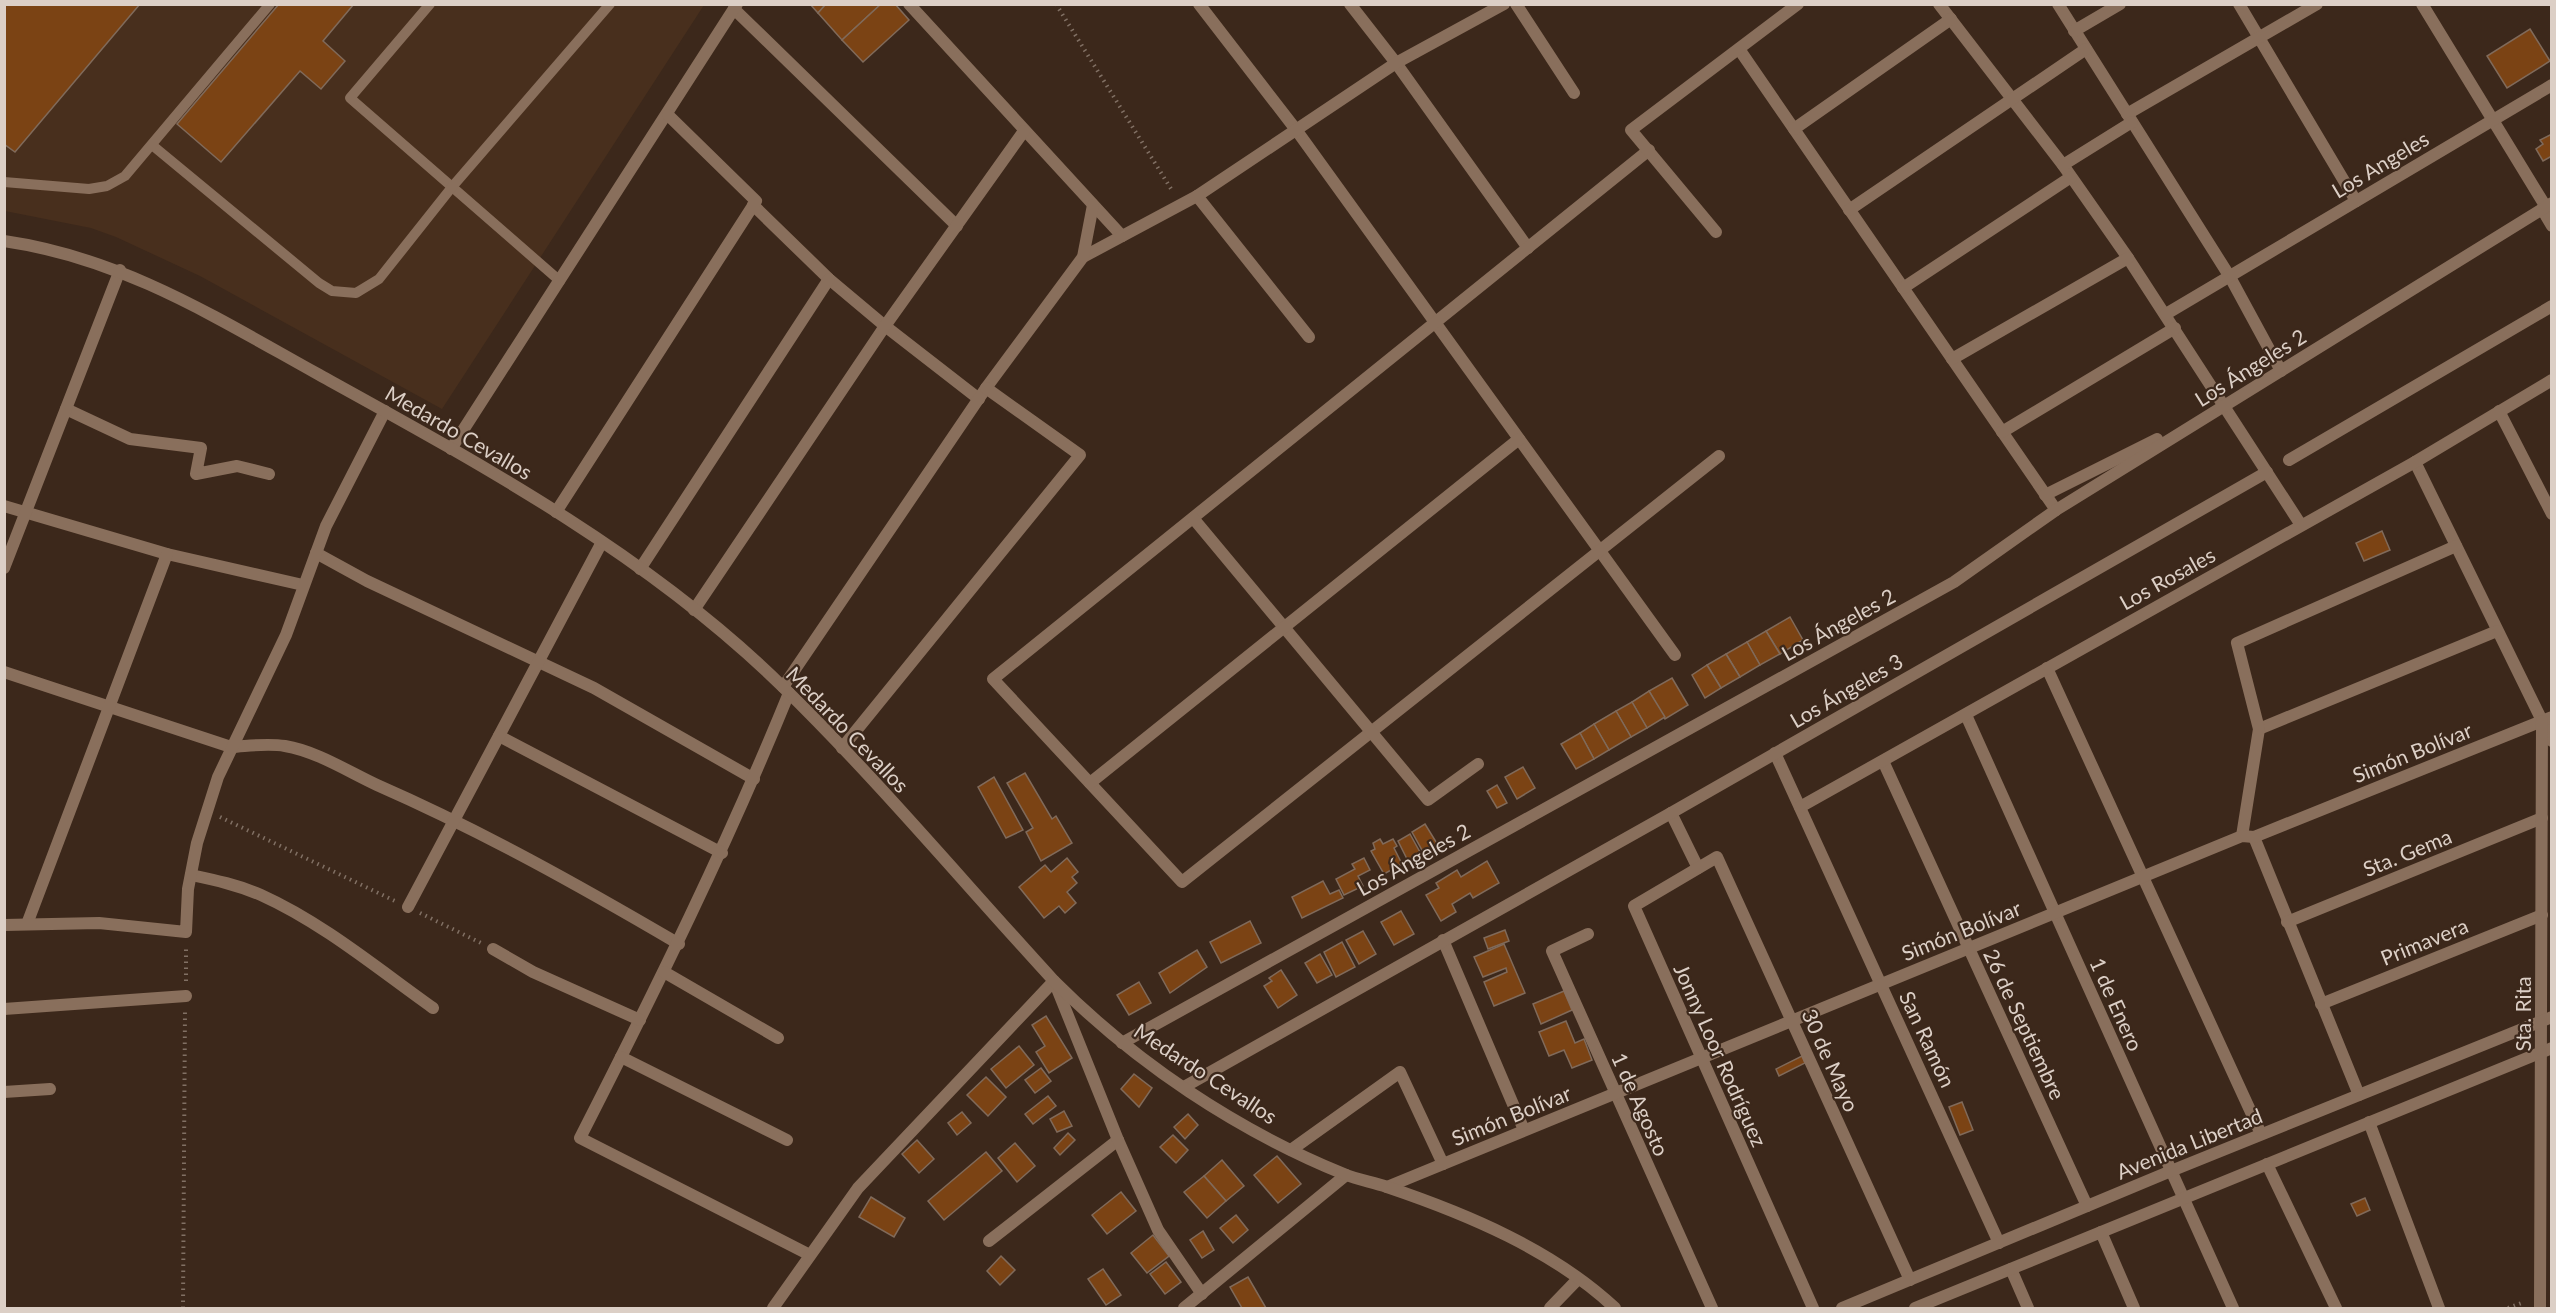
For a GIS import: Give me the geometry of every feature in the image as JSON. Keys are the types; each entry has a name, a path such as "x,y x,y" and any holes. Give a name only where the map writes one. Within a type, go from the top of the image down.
{"street":[{"path":"909,4 1122,236"},
{"path":"1199,4 1297,131 1675,655"},
{"path":"1350,4 1396,63 1528,248"},
{"path":"810,1255 580,1138 679,944 722,853 754,778 786,690 986,388 1083,257 1197,196 1396,63 1504,4"},
{"path":"1516,4 1574,93"},
{"path":"1716,232 1631,130 1797,4"},
{"path":"1939,4 2063,165 2128,258 2301,525"},
{"path":"2058,4 2230,277 2281,371"},
{"path":"2074,31 2120,4"},
{"path":"2239,4 2356,201"},
{"path":"2063,165 2129,118 2317,4"},
{"path":"2422,4 2546,206 2552,226"},
{"path":"451,448 668,115 735,7 957,225"},
{"path":"1794,129 1951,19"},
{"path":"1739,49 2056,510"},
{"path":"1849,210 2012,97 2086,49"},
{"name":"Los Angeles","path":"2166,314 2552,85"},
{"path":"555,512 756,201 668,115"},
{"path":"694,610 885,326 1024,131"},
{"path":"1649,150 993,680 1182,882 1719,456"},
{"path":"1903,288 2071,177"},
{"path":"1197,196 1309,337"},
{"path":"1083,257 1093,205"},
{"path":"753,206 829,279 979,399"},
{"name":"Los Ángeles 2","path":"1122,1042 1954,582 2056,510 2546,206"},
{"name":"Medardo Cevallos","path":"4,241 81,256 120,270 188,302 451,448 602,542 694,610 786,690 842,747 1054,981 1122,1042 1233,1119 1291,1150 1346,1175 1387,1187 1503,1234 1578,1279 1615,1308"},
{"path":"1952,360 2128,258"},
{"path":"4,568 120,270"},
{"path":"640,569 829,279"},
{"path":"2289,460 2552,306"},
{"path":"2002,432 2175,328"},
{"name":"Los Rosales","path":"1800,807 2415,462 2552,380"},
{"path":"842,747 1080,455 986,388"},
{"path":"2045,495 2223,407"},
{"path":"66,409 130,440 201,448 196,474 237,466 269,474"},
{"path":"4,925 99,923 186,932 191,875 206,810 231,747 266,681 326,526 385,411"},
{"path":"2499,411 2552,514"},
{"path":"1090,783 1519,439"},
{"path":"2415,462 2498,631 2547,719 2552,741"},
{"name":"Los Ángeles 3","path":"1184,1087 1671,813 2267,472"},
{"path":"4,506 167,554 303,585"},
{"path":"1192,518 1428,800 1478,764"},
{"path":"408,907 602,542"},
{"path":"2359,1095 2287,922 2248,836 2259,729 2237,643 2456,546"},
{"path":"316,553 367,581 594,688 754,778"},
{"path":"27,924 57,839 111,707 167,554"},
{"path":"2259,729 2498,631"},
{"path":"2047,668 2261,1134"},
{"path":"4,672 231,747 267,744 287,746 454,819 585,889 679,944"},
{"name":"1 de Enero","path":"1965,715 2233,1308"},
{"name":"Sta. Rita","path":"2540,1308 2546,1050 2542,818 2547,719"},
{"name":"Simón Bolívar","path":"1387,1187 2144,876 2547,719"},
{"path":"499,736 722,853"},
{"name":"San Ramón","path":"1775,753 1999,1243"},
{"name":"26 de Septiembre","path":"1883,761 2087,1206"},
{"path":"1671,813 1698,868"},
{"name":"Sta. Gema","path":"2287,922 2542,818"},
{"name":"Jonny Loor Rodríguez","path":"1717,857 1634,906 1813,1308"},
{"name":"30 de Mayo","path":"1717,857 1910,1280"},
{"path":"191,875 233,884 263,896 322,929 433,1008"},
{"name":"Primavera","path":"2321,1004 2542,915"},
{"name":"1 de Agosto","path":"1588,934 1552,951 1614,1094 1712,1308"},
{"path":"1443,940 1524,1130"},
{"path":"493,949 533,972 640,1020"},
{"path":"664,972 778,1038"},
{"path":"772,1308 858,1188 1054,981 1118,1140 1158,1230 1202,1294"},
{"path":"4,1009 186,996"},
{"name":"Avenida Libertad","path":"1842,1308 2170,1171 2546,1019"},
{"path":"1922,1307 2546,1050"},
{"path":"621,1058 787,1140"},
{"path":"1291,1150 1400,1072 1443,1164"},
{"path":"4,1092 50,1089"},
{"path":"2369,1122 2439,1308"},
{"path":"989,1241 1118,1140"},
{"path":"2267,1164 2336,1308"},
{"path":"1184,1308 1346,1175"},
{"path":"2101,1232 2134,1308"},
{"path":"2011,1269 2028,1308"},
{"path":"1550,1308 1578,1279"}],"lane":[{"path":"4,182 89,189 107,186 125,176 270,4"},
{"path":"430,4 350,98 560,281"},
{"path":"152,145 319,283 345,294 356,293 379,279 453,187 610,4"}],"path":[{"path":"1056,4 1181,204"},
{"path":"206,810 493,949"},
{"path":"183,1308 186,955"}],"shaded area":[{"path":"4,5 704,5 442,409 200,276 116,237 91,228 5,211"}],"building":[{"path":"4,4 140,4 15,152 4,144"},
{"path":"279,4 354,4 323,41 345,61 321,89 300,71 221,162 177,124"},
{"path":"810,4 826,4 818,13"},
{"path":"826,4 881,4 842,40 818,13"},
{"path":"881,4 895,4 909,20 863,62 842,40"},
{"path":"2530,29 2550,61 2507,88 2487,56"},
{"path":"2552,134 2552,159 2550,157 2543,161 2536,149 2543,144 2540,140"},
{"path":"2382,531 2390,550 2364,561 2356,543"},
{"path":"1790,617 1803,640 1780,654 1766,631"},
{"path":"1766,631 1780,654 1760,665 1747,642"},
{"path":"1747,642 1760,665 1740,677 1726,654"},
{"path":"1726,654 1740,677 1721,688 1707,665"},
{"path":"1707,665 1721,688 1705,698 1692,675"},
{"path":"1672,678 1688,705 1665,719 1649,691"},
{"path":"1649,691 1665,717 1647,728 1632,702"},
{"path":"1632,702 1647,728 1631,737 1616,711"},
{"path":"1616,711 1631,737 1609,750 1594,724"},
{"path":"1594,724 1609,750 1594,759 1580,733"},
{"path":"1580,733 1594,759 1576,769 1561,744"},
{"path":"1523,767 1535,788 1517,799 1505,777"},
{"path":"1025,773 1052,819 1056,816 1072,843 1041,861 1026,832 1033,828 1007,783"},
{"path":"994,777 1023,830 1006,838 978,787"},
{"path":"1497,785 1507,803 1497,808 1487,791"},
{"path":"1425,824 1438,845 1422,850 1412,832"},
{"path":"1410,834 1421,854 1408,861 1398,841"},
{"path":"1380,839 1383,844 1393,839 1397,846 1394,848 1402,864 1384,874 1371,851 1375,849 1373,843"},
{"path":"1067,858 1078,872 1072,877 1077,883 1067,892 1076,903 1065,913 1059,906 1044,918 1019,887 1045,865 1051,872"},
{"path":"1364,858 1370,870 1358,876 1363,886 1344,895 1336,879 1355,869 1352,864"},
{"path":"1487,861 1499,883 1473,898 1470,893 1452,904 1456,912 1441,921 1426,895 1439,888 1436,883 1457,870 1461,877"},
{"path":"1323,881 1330,894 1339,890 1343,898 1302,918 1292,897"},
{"path":"1401,911 1414,934 1394,945 1381,922"},
{"path":"1250,921 1261,943 1221,963 1210,942"},
{"path":"1505,930 1509,941 1488,949 1484,938"},
{"path":"1363,931 1376,954 1359,964 1346,940"},
{"path":"1342,942 1355,967 1336,977 1324,952"},
{"path":"1504,944 1525,993 1494,1006 1484,982 1507,972 1506,968 1483,977 1474,957"},
{"path":"1197,950 1207,967 1170,993 1159,973"},
{"path":"1320,954 1332,975 1317,983 1305,963"},
{"path":"1281,970 1297,995 1278,1008 1264,986 1272,981 1269,978"},
{"path":"1139,982 1151,1003 1129,1015 1117,995"},
{"path":"1564,991 1572,1010 1541,1024 1533,1004"},
{"path":"1046,1016 1072,1058 1049,1073 1036,1052 1045,1046 1032,1025"},
{"path":"1566,1021 1575,1043 1584,1039 1592,1060 1572,1068 1564,1050 1549,1056 1539,1032"},
{"path":"1019,1046 1034,1065 1006,1088 991,1069"},
{"path":"1802,1056 1805,1063 1779,1076 1776,1069"},
{"path":"1041,1068 1051,1081 1035,1093 1025,1080"},
{"path":"1134,1074 1152,1088 1139,1107 1121,1089"},
{"path":"986,1077 1006,1097 988,1116 967,1095"},
{"path":"1048,1096 1056,1106 1033,1124 1025,1114"},
{"path":"1962,1102 1973,1130 1960,1135 1949,1107"},
{"path":"1064,1111 1072,1126 1057,1132 1050,1119"},
{"path":"962,1112 971,1123 957,1135 948,1123"},
{"path":"1188,1114 1198,1125 1185,1139 1174,1127"},
{"path":"1068,1133 1075,1140 1060,1155 1054,1148"},
{"path":"1173,1135 1188,1150 1176,1163 1160,1147"},
{"path":"917,1140 934,1159 919,1173 902,1154"},
{"path":"1015,1143 1035,1166 1017,1182 998,1158"},
{"path":"986,1152 1002,1171 944,1220 928,1201"},
{"path":"1277,1156 1301,1184 1278,1203 1254,1175"},
{"path":"1222,1160 1244,1186 1226,1201 1204,1176"},
{"path":"1204,1176 1226,1201 1207,1218 1184,1192"},
{"path":"1121,1192 1136,1211 1107,1234 1092,1215"},
{"path":"871,1197 905,1218 894,1237 859,1217"},
{"path":"2365,1198 2370,1210 2357,1216 2351,1204"},
{"path":"1236,1215 1248,1230 1233,1243 1220,1228"},
{"path":"1203,1231 1214,1250 1202,1258 1190,1240"},
{"path":"1153,1235 1169,1256 1147,1273 1131,1253"},
{"path":"1001,1256 1015,1270 1000,1285 987,1271"},
{"path":"1166,1262 1181,1282 1165,1294 1150,1274"},
{"path":"1103,1269 1121,1295 1106,1305 1088,1279"},
{"path":"1248,1277 1266,1308 1242,1308 1230,1287"}]}
